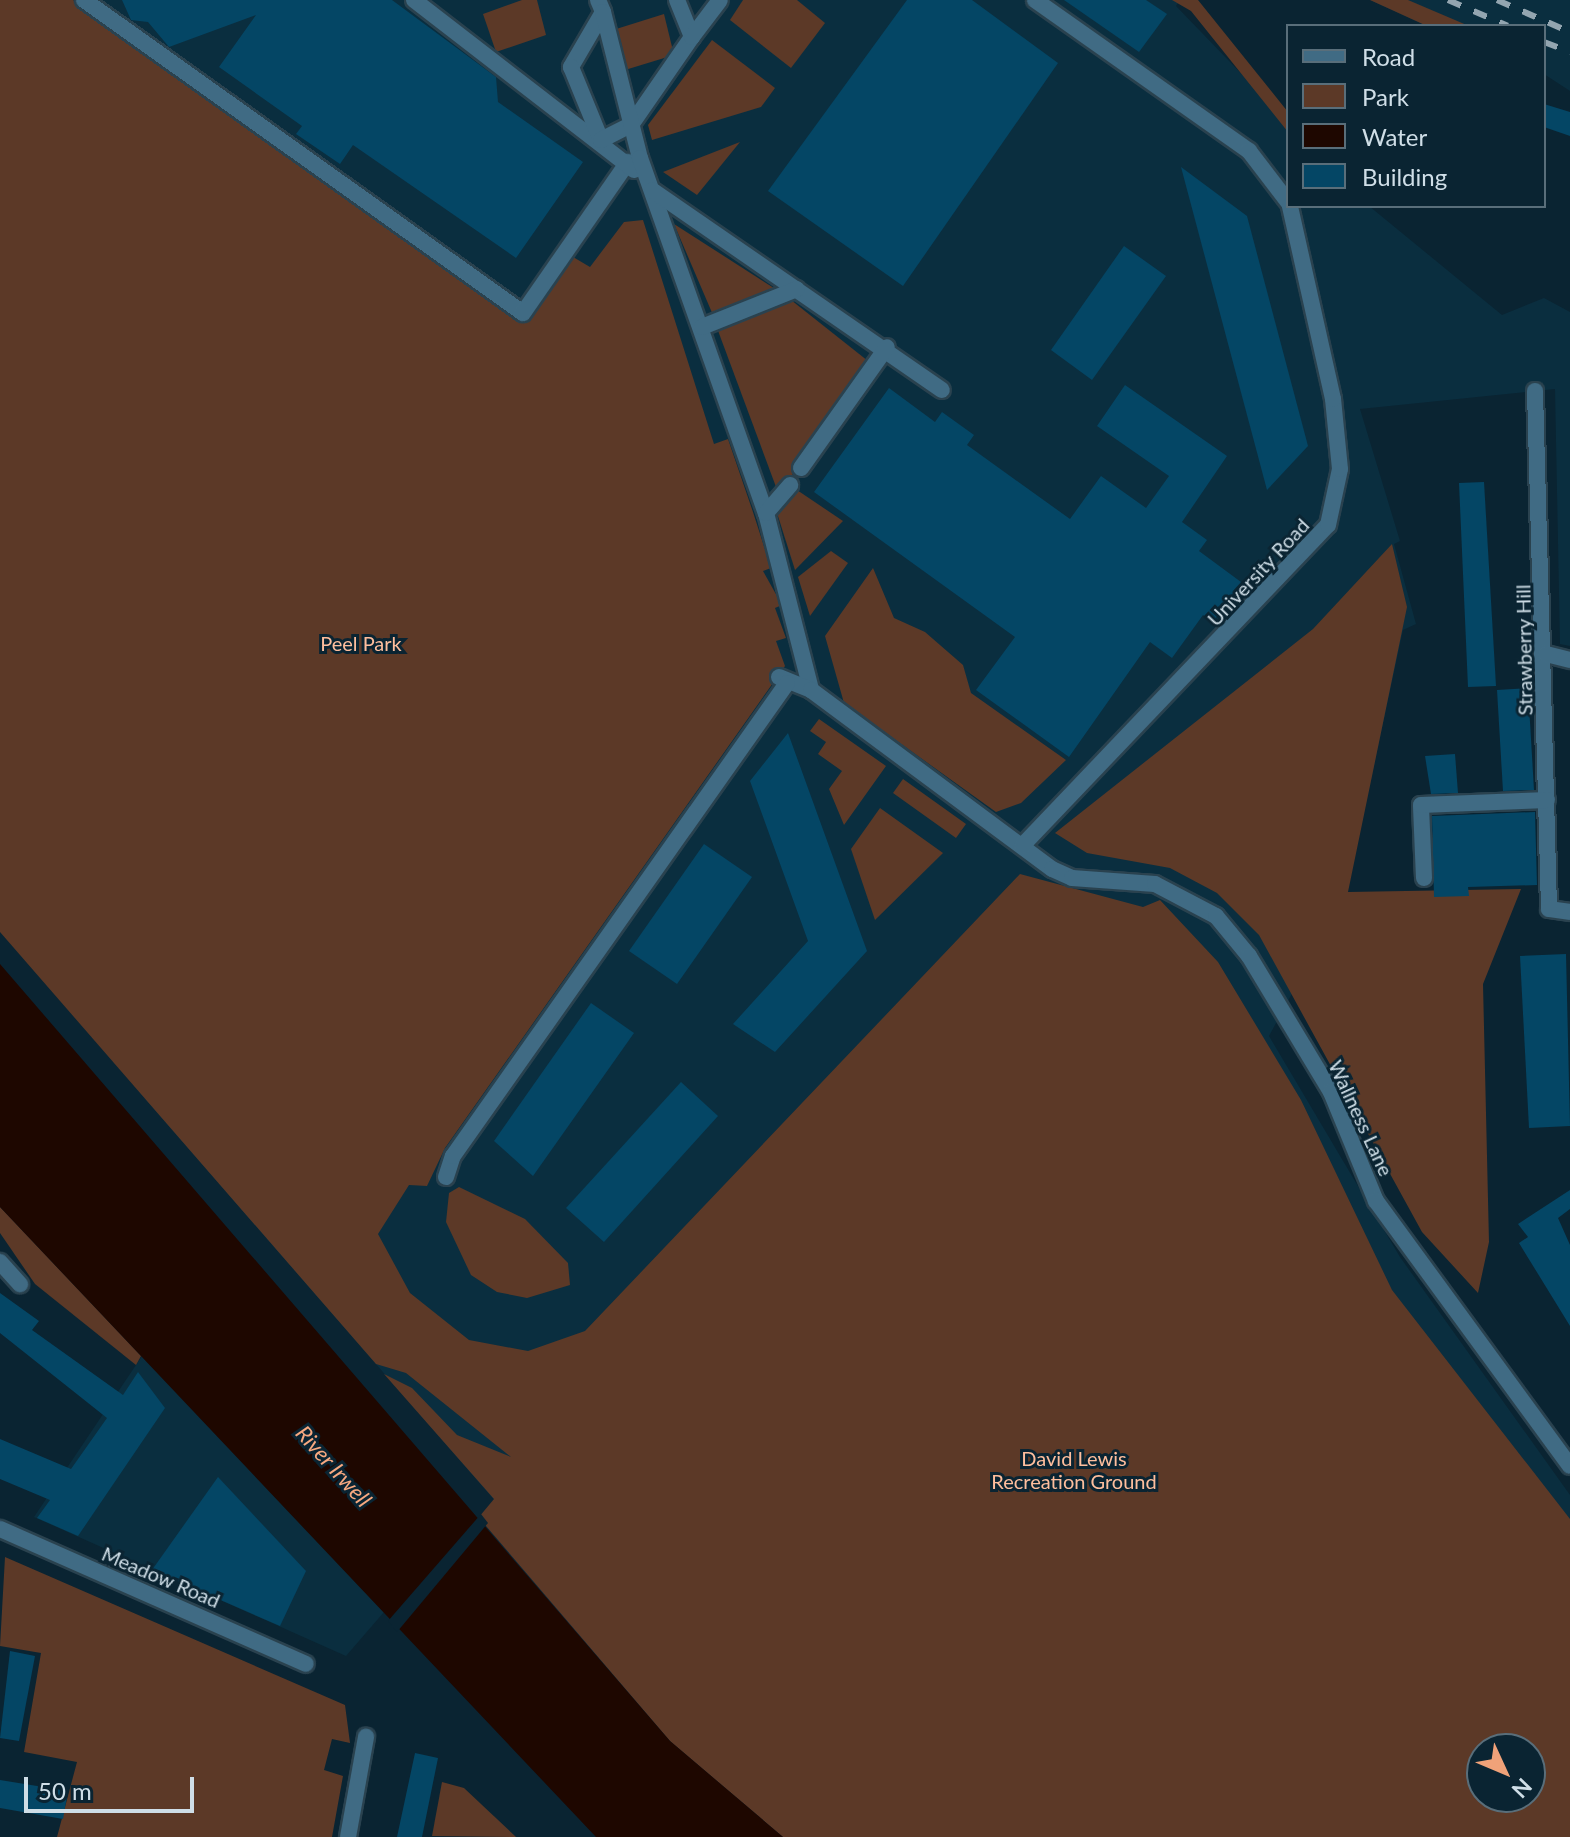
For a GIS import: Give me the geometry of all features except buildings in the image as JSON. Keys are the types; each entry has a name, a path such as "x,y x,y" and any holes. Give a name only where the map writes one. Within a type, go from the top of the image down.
{"street":[{"path":"84,0 523,313 628,162"},
{"path":"414,0 601,140 628,162 652,190 887,347 942,390"},
{"path":"677,0 692,37"},
{"path":"601,140 631,125 720,0"},
{"name":"University Road","path":"1035,0 1249,151 1286,200"},
{"path":"600,6 571,67 601,140"},
{"path":"600,6 631,125 652,190 766,513 811,690"},
{"name":"University Road","path":"1022,846 1328,525 1340,469 1333,399 1290,208"},
{"path":"702,327 797,289"},
{"path":"801,468 887,347"},
{"name":"Strawberry Hill","path":"1535,391 1546,654 1549,909 1570,912"},
{"path":"766,513 790,485"},
{"path":"1546,654 1570,660"},
{"path":"446,1177 453,1156 783,680 811,690"},
{"name":"Wallness Lane","path":"811,690 1022,846 1072,878 1155,884 1216,916 1249,956 1331,1092 1376,1201 1570,1466"},
{"path":"1424,878 1421,805 1547,800"},
{"path":"1,1260 20,1284"},
{"name":"Meadow Road","path":"0,1529 306,1664"},
{"path":"348,1837 366,1737"}],"shaded area":[{"path":"0,0 1180,0 1176,6 1286,120 1286,208 1371,208 1502,315 1544,298 1570,312 1570,646 1560,644 1555,389 1360,409 1400,541 1394,544 1416,624 1403,630 1347,892 1269,1036 1400,1257 1570,1495 1570,1837 1482,1813 1546,1813 1546,1733 1466,1733 1466,1809 544,1557 140,1093"},
{"path":"1370,0 1570,0 1570,91 1546,75 1546,24 1423,24"},
{"path":"142,1356 384,1612 346,1656 34,1517"}],"green space":[{"path":"0,0 73,0 522,319 568,254 590,267 624,222 643,220 714,444 728,439 771,568 763,571 782,605 775,608 786,638 776,641 785,666 445,1148 427,1186 409,1185 378,1234 410,1293 469,1340 528,1351 585,1331 1020,874 1143,907 1160,900 1218,962 1301,1100 1392,1290 1570,1519 1570,1837 783,1837 670,1741 486,1526 479,1517 494,1499 384,1374 412,1388 457,1435 511,1457 406,1373 376,1364 0,932"},
{"path":"522,0 537,0 546,35 496,52 483,14"},
{"path":"743,0 797,0 825,23 791,68 730,20"},
{"path":"1172,0 1198,0 1286,110 1286,130 1191,11"},
{"path":"1370,0 1408,0 1464,24 1423,24"},
{"path":"664,14 674,55 625,70 613,30"},
{"path":"712,40 775,88 761,107 652,140 648,125"},
{"path":"740,142 697,195 663,172"},
{"path":"674,224 777,290 713,315"},
{"path":"791,300 868,361 779,495 717,328"},
{"path":"794,488 843,521 795,570 777,513"},
{"path":"1392,544 1407,607 1348,892 1521,889 1483,984 1489,1242 1478,1293 1422,1232 1259,935 1217,893 1170,868 1087,853 1055,833 1313,629"},
{"path":"831,551 848,563 810,616 798,577"},
{"path":"873,568 894,618 925,632 963,665 971,693 1066,760 1021,803 996,812 844,703 825,636"},
{"path":"819,719 886,766 844,825 829,789 842,771 818,754 826,742 810,731"},
{"path":"903,779 966,824 956,838 893,793"},
{"path":"880,808 943,853 875,920 851,849"},
{"path":"459,1187 525,1219 568,1263 570,1285 527,1298 497,1292 471,1275 446,1222 449,1193"},
{"path":"0,1207 141,1356 136,1365 35,1284 0,1233"},
{"path":"5,1557 345,1705 350,1743 332,1739 324,1770 343,1776 332,1837 57,1837 77,1762 24,1752 41,1653 0,1646"},
{"path":"442,1782 464,1788 516,1837 432,1836"}],"water":[{"name":"River Irwell","path":"0,964 670,1741 783,1837 596,1837 0,1207"}],"pier":[{"path":"481,1514 488,1523 397,1632 388,1621"}],"railway":[{"path":"1448,0 1503,24"},
{"path":"1497,0 1570,32"},
{"path":"1546,43 1570,52"}],"park label":[{"name":"Peel Park","path":"361,643"},
{"name":"David Lewis Recreation Ground","path":"1074,1470"}]}
